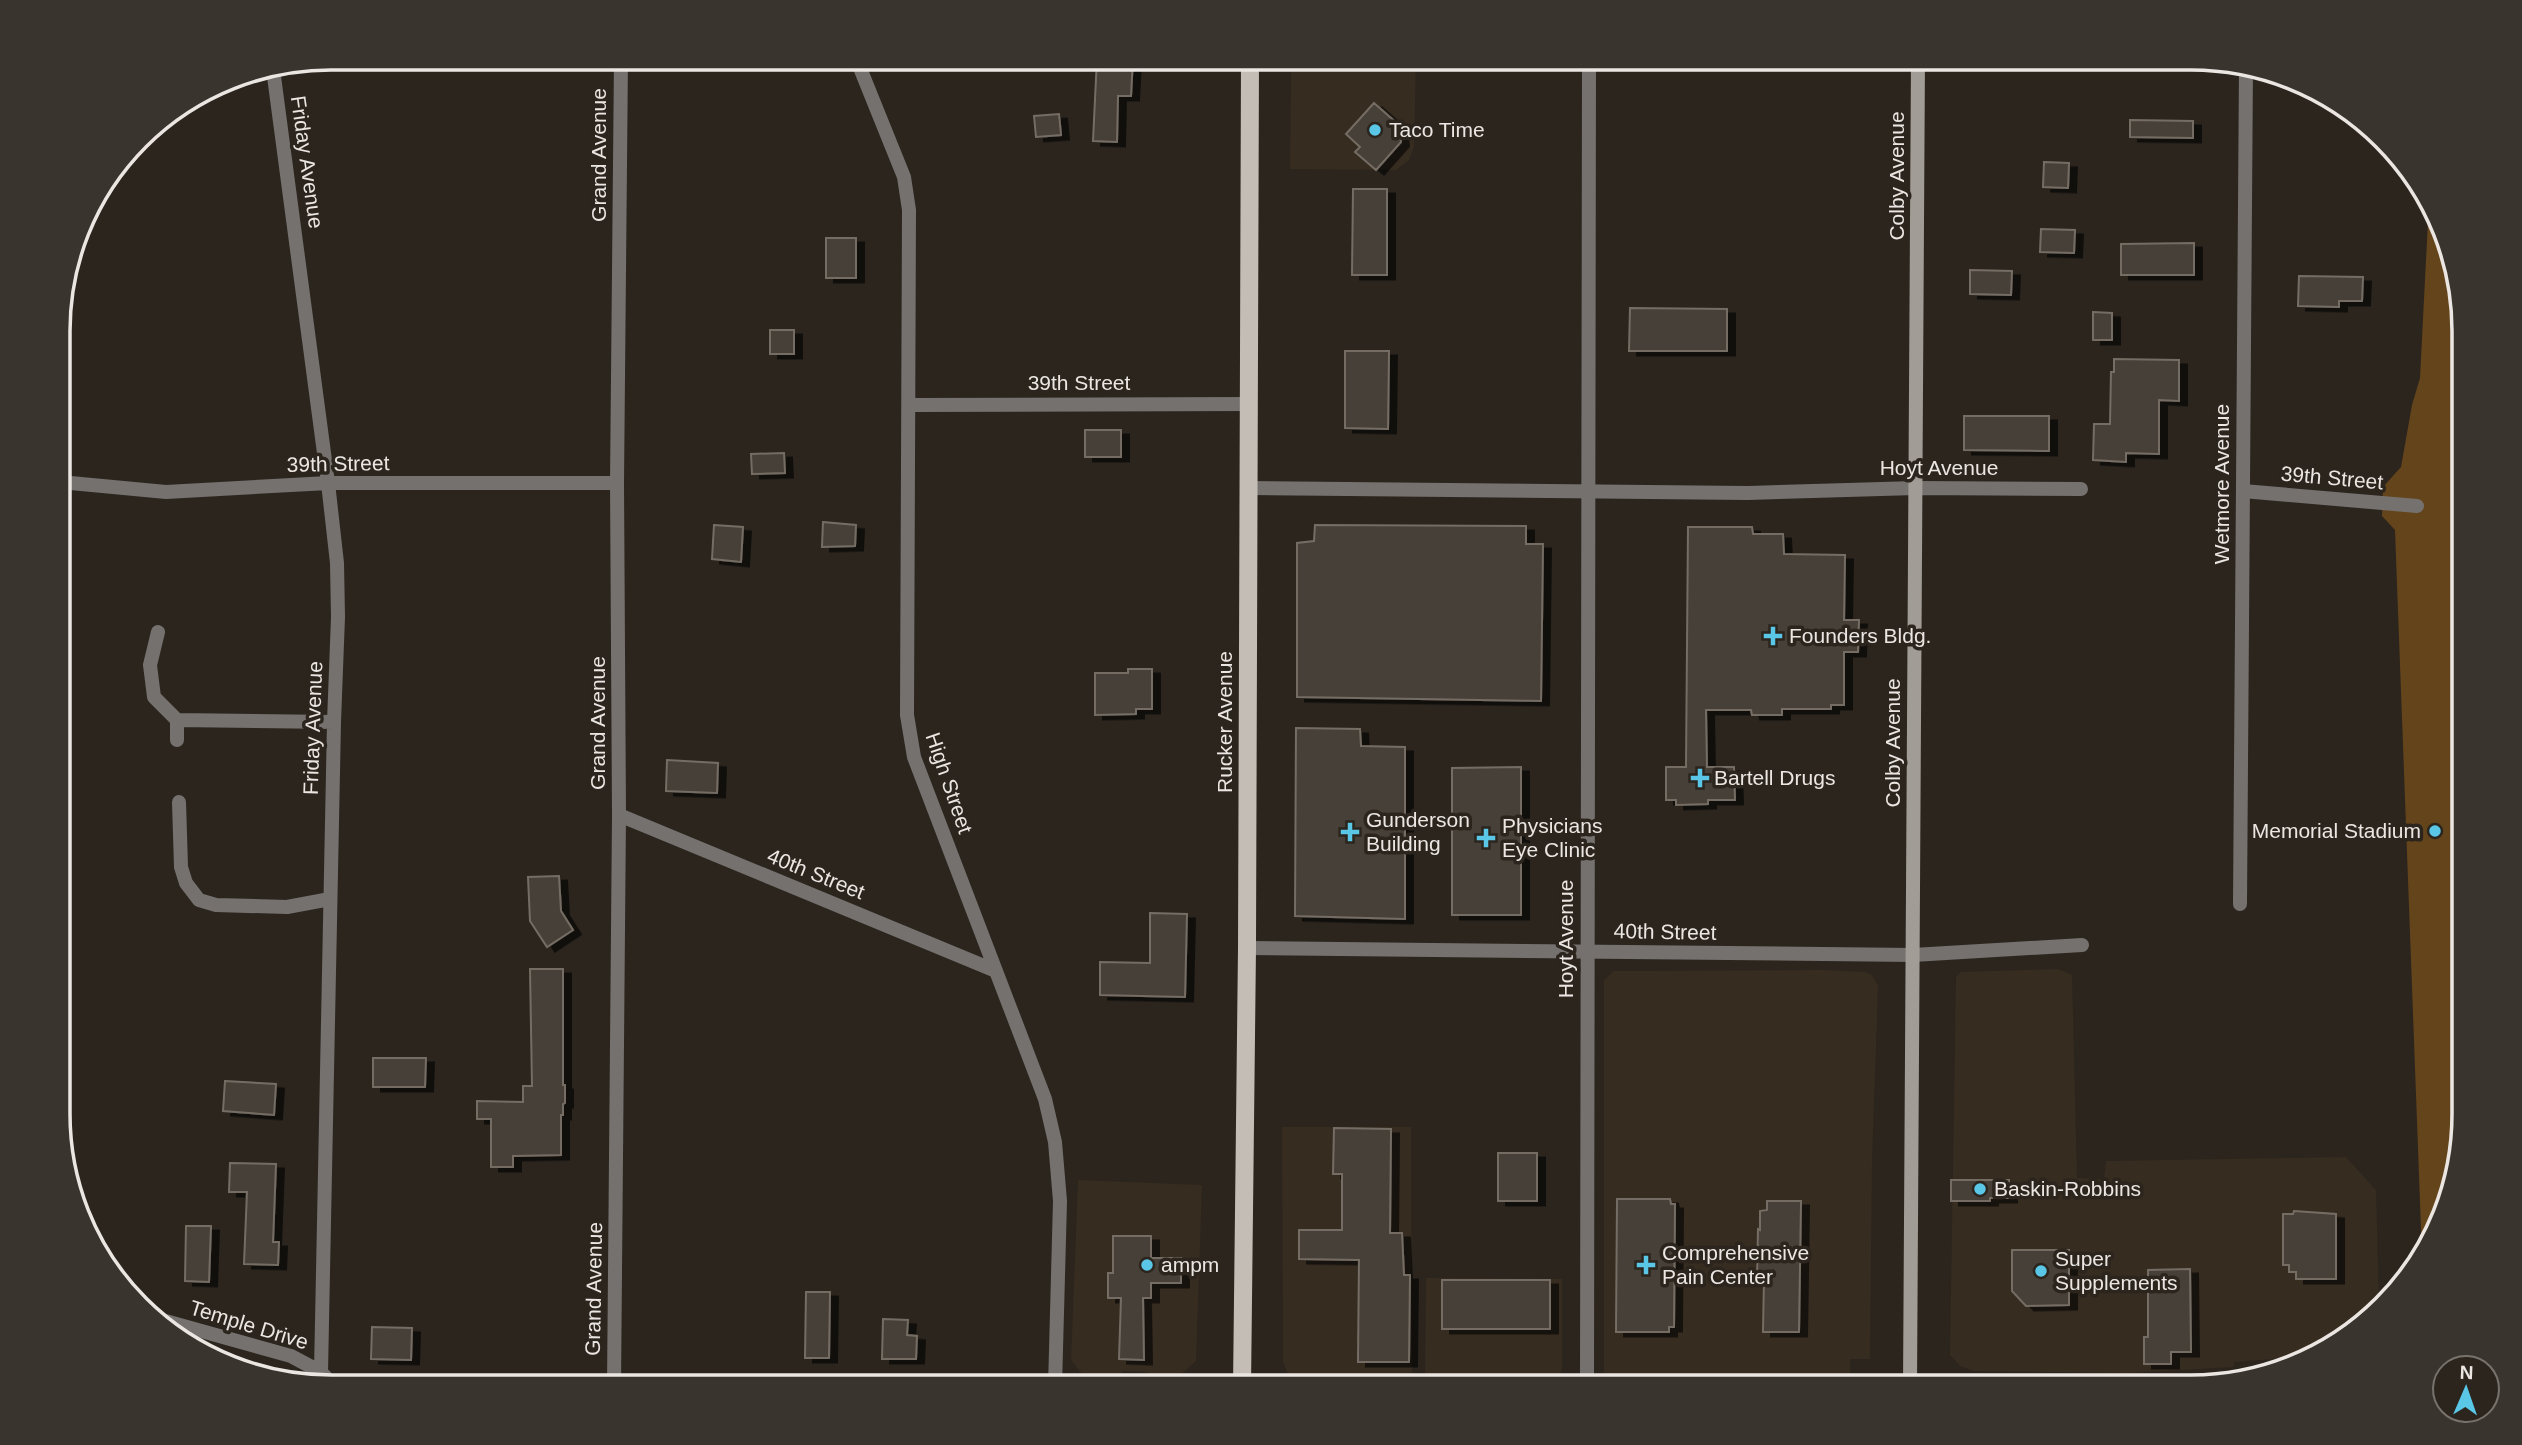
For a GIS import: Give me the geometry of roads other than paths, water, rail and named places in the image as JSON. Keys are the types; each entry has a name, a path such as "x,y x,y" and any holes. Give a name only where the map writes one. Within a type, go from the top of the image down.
{"main road":[{"name":"Rucker Avenue","path":"1242,1375 1247,948 1250,70"},
{"name":"Colby Avenue","path":"1910,1375 1919,70"}],"street":[{"name":"Grand Avenue","path":"614,1375 620,815 617,483 621,70"},
{"name":"High Street","path":"861,70 904,177 909,211 910,405 906,715 914,757 1045,1099 1055,1142 1060,1201 1055,1375"},
{"name":"Hoyt Avenue","path":"1587,1375 1589,70"},
{"name":"Friday Avenue","path":"274,76 337,564 321,1372"},
{"name":"Wetmore Avenue","path":"2240,904 2246,76"},
{"name":"39th Street","path":"910,405 1249,404"},
{"name":"39th Street","path":"70,483 166,492 328,483 617,483"},
{"name":"Hoyt Avenue","path":"1249,488 1748,493 1916,488 2081,489"},
{"name":"39th Street","path":"2243,491 2417,506"},
{"path":"158,632 150,665 154,697 177,720 334,722"},
{"path":"177,720 177,740"},
{"path":"179,802 181,867 186,883 199,900 216,905 287,907 330,899"},
{"name":"40th Street","path":"620,815 996,971"},
{"name":"40th Street","path":"1247,948 1913,956 2081,945"},
{"name":"Temple Drive","path":"176,1324 291,1356 321,1372"}],"place":[{"name":"Taco Time","path":"1375,130"},
{"name":"Founders Bldg.","path":"1773,636"},
{"name":"Bartell Drugs","path":"1700,778"},
{"name":"Memorial Stadium","path":"2435,831"},
{"name":"Gunderson Building","path":"1350,832"},
{"name":"Physicians Eye Clinic","path":"1486,838"},
{"name":"Baskin-Robbins","path":"1980,1189"},
{"name":"ampm","path":"1147,1265"},
{"name":"Comprehensive Pain Center","path":"1646,1265"},
{"name":"Super Supplements","path":"2041,1271"}]}
